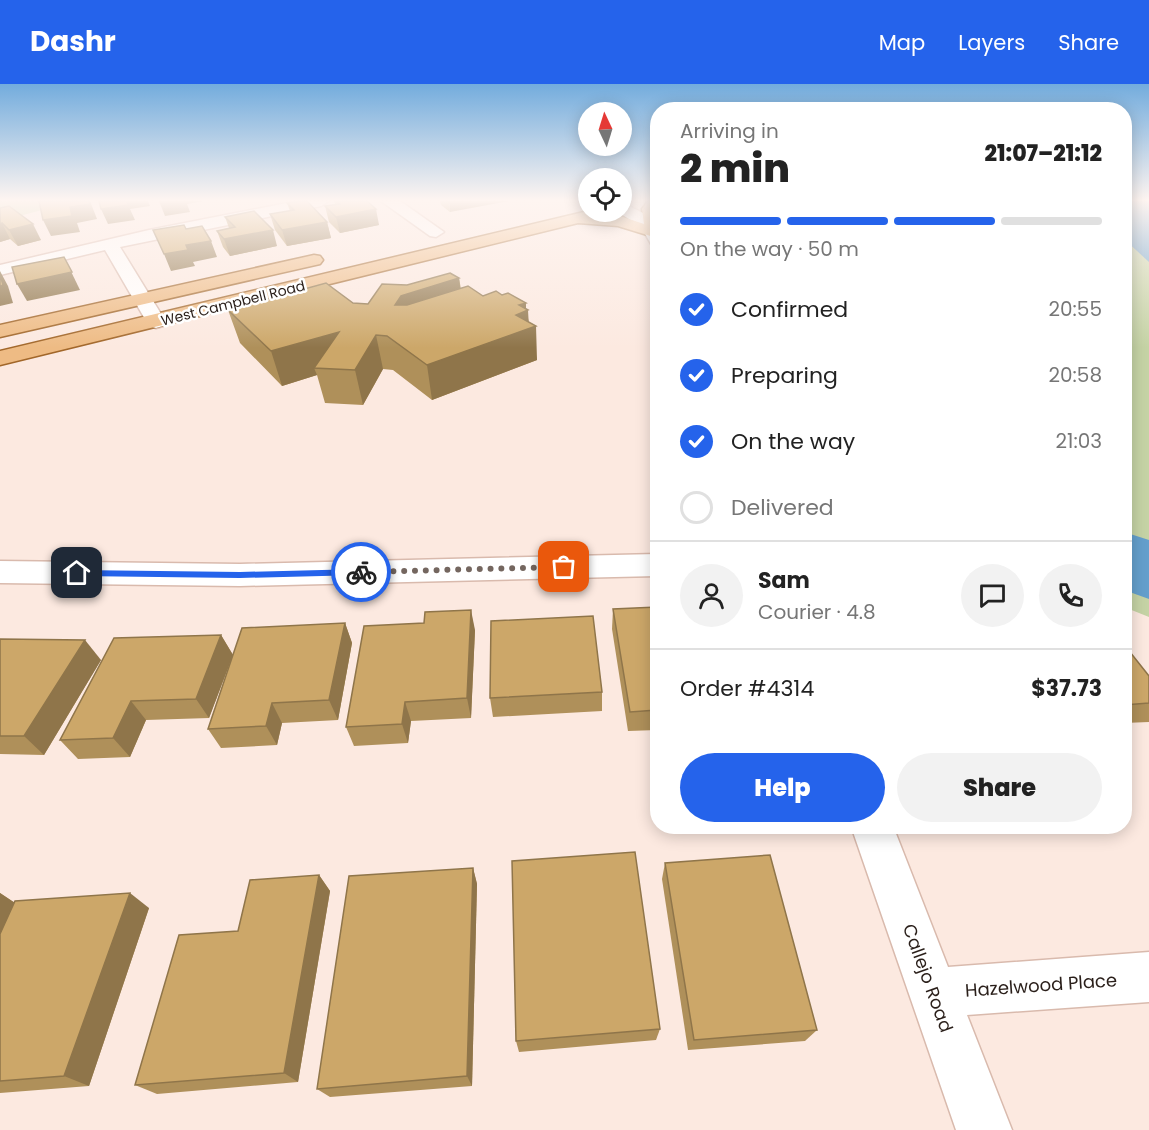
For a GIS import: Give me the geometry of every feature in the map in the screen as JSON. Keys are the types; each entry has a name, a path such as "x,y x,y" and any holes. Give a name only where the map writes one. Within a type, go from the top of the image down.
{"main road":[{"name":"West Campbell Road","path":"0,358 450,250"},
{"name":"West Campbell Road","path":"0,331 331,256"}],"street":[{"path":"0,270 85,250"},
{"path":"114,250 156,322"},
{"path":"0,572 240,575 650,565"},
{"name":"Callejo Road","path":"875,834 984,1130"},
{"name":"Hazelwood Place","path":"934,993 1149,977"}],"green space":[{"path":"1132,250 1149,250 1149,617 1132,610"}],"water":[{"path":"1136,250 1149,250 1149,262"},
{"path":"1132,535 1149,540 1149,599 1132,593"}],"building":[{"path":"162,250 188,250 164,254"},
{"path":"64,257 72,272 17,284 12,267"},
{"path":"450,273 459,278 401,296 395,305 407,305 468,286 483,296 496,291 502,295 508,293 526,303 519,305 528,310 516,315 536,326 427,365 387,336 376,335 355,370 314,368 339,332 271,351 228,310 326,283 353,303 368,304 382,284 407,285"},
{"path":"650,607 650,711 630,712 613,609"},
{"path":"471,610 467,698 405,702 402,724 346,727 364,626 424,623 425,612"},
{"path":"593,616 602,692 490,698 491,621"},
{"path":"345,623 329,700 272,703 266,726 208,729 242,628"},
{"path":"221,635 196,699 131,701 113,738 60,740 114,638"},
{"path":"0,639 85,640 24,736 0,736"},
{"path":"1132,655 1149,676 1149,703 1132,704"},
{"path":"635,852 660,1029 516,1041 512,861"},
{"path":"770,855 817,1030 694,1040 665,863"},
{"path":"473,868 467,1076 317,1089 349,876"},
{"path":"319,875 284,1073 135,1085 179,935 238,931 250,880"},
{"path":"130,893 64,1076 0,1081 0,934 15,901"}],"way so far":[{"path":"361,572 564,567"}],"route":[{"path":"77,573 240,575 361,572"}]}
